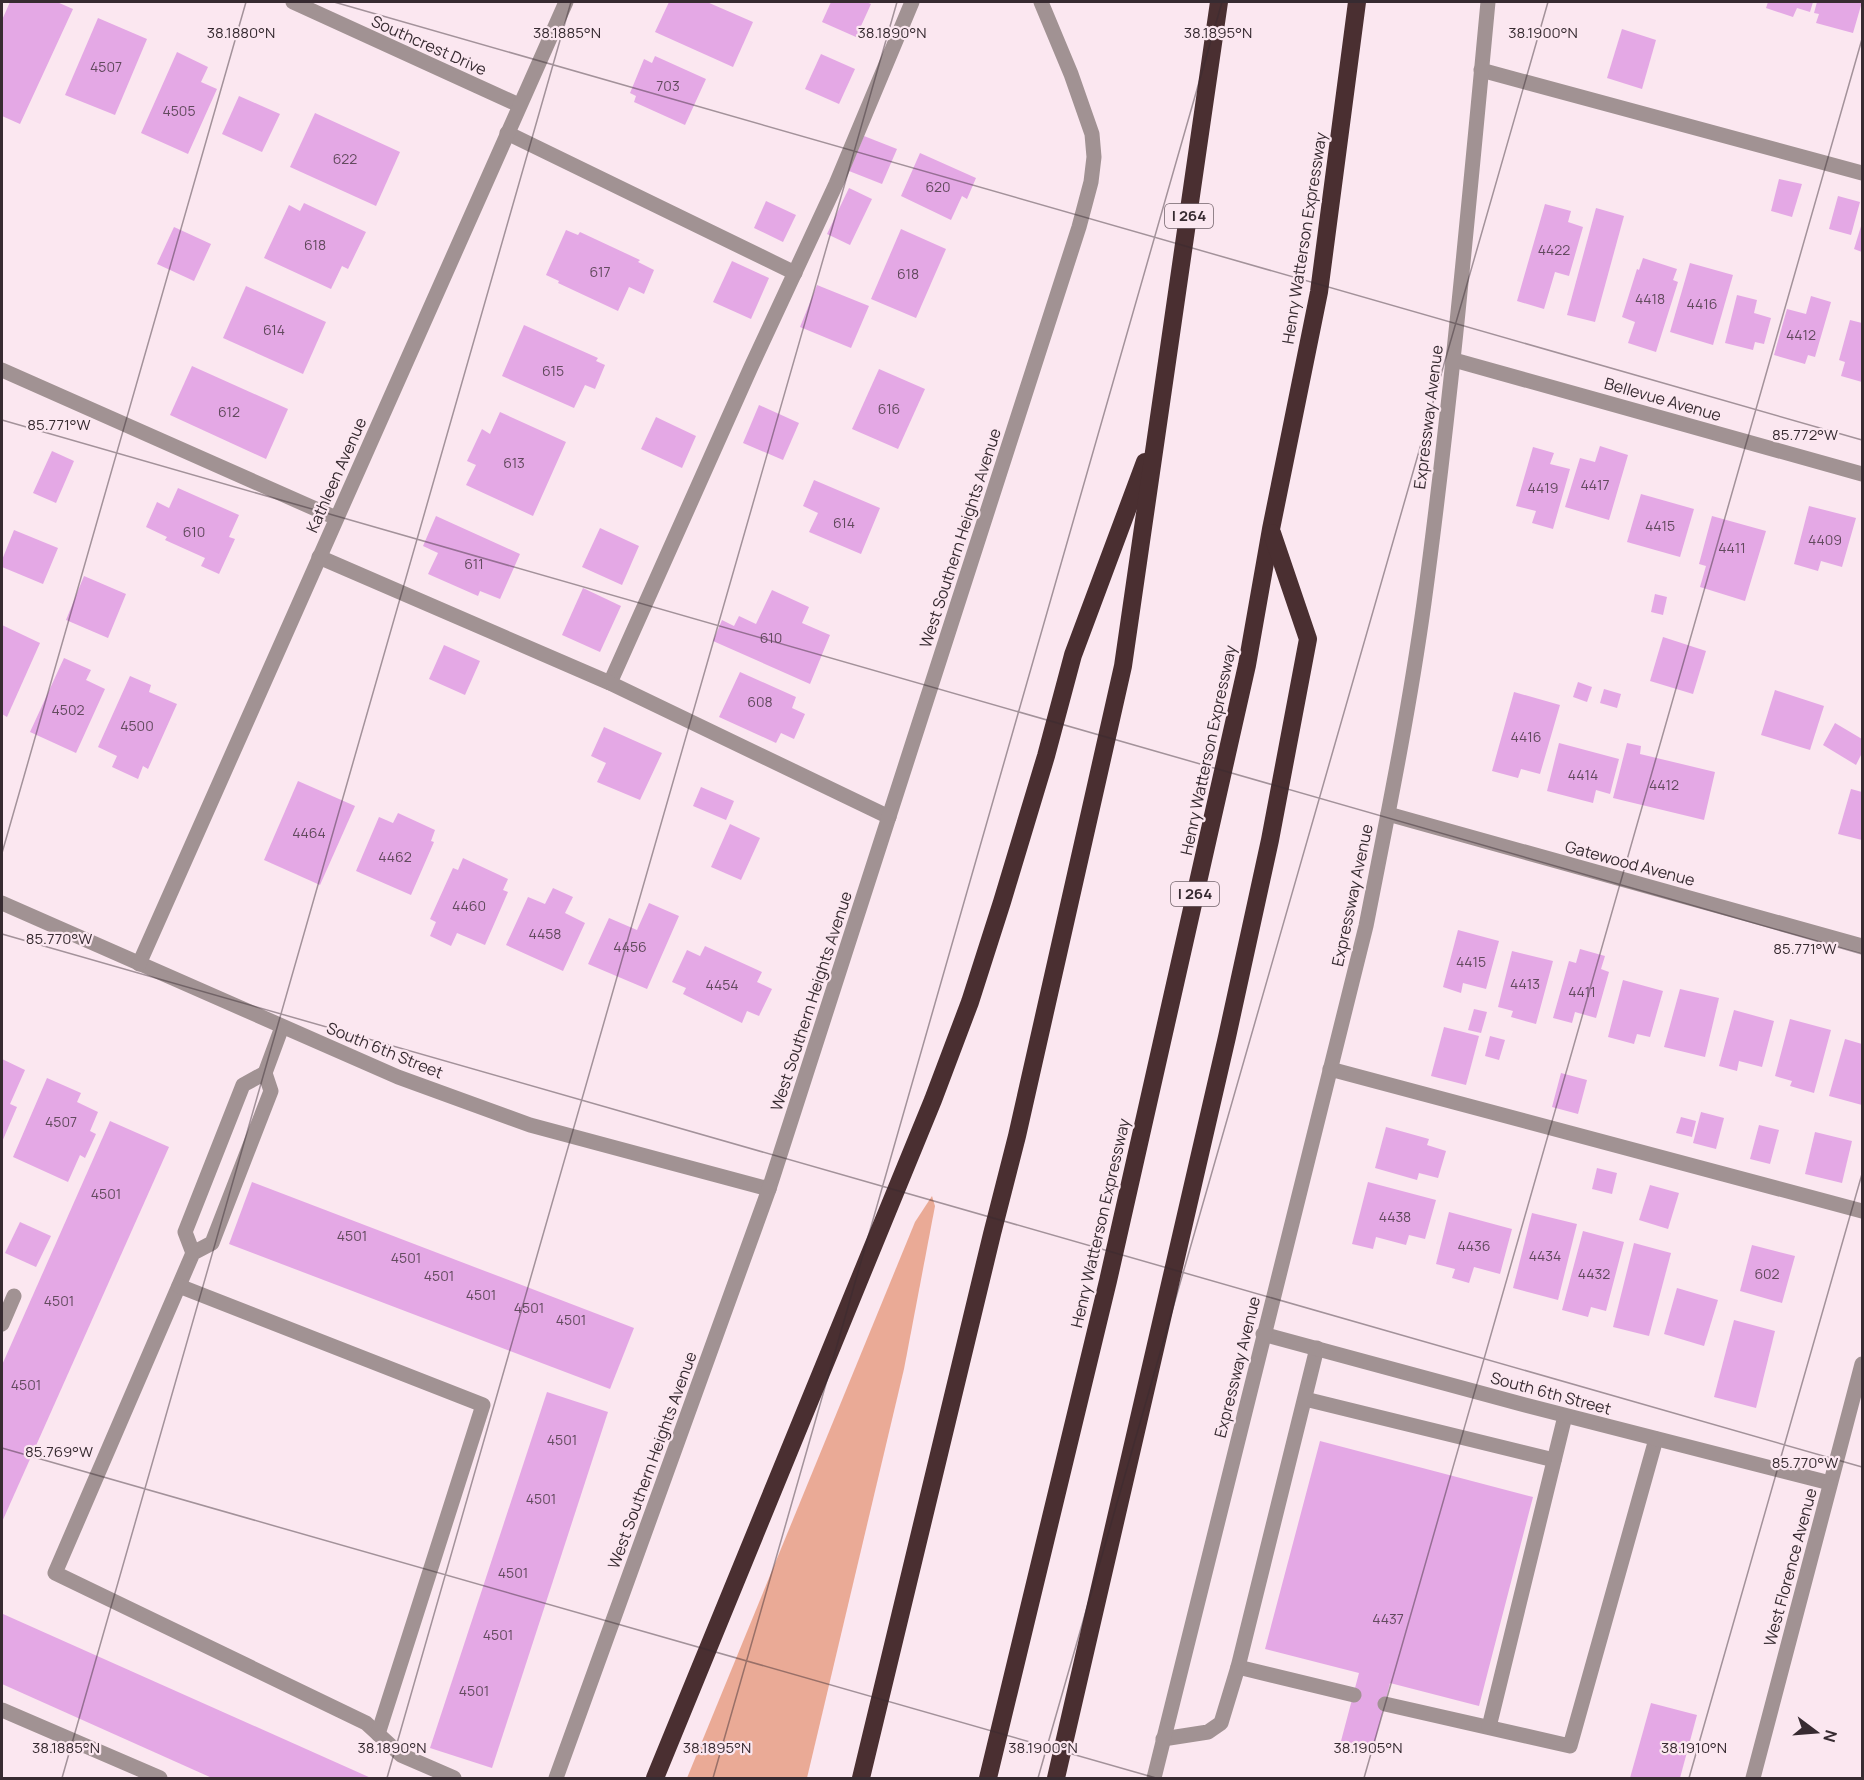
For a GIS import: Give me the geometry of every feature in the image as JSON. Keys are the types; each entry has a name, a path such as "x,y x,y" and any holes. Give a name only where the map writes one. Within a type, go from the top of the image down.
{"highway":[{"name":"I 264","path":"861,1779 1017,1136 1123,666 1220,2"},
{"name":"Henry Watterson Expressway","path":"988,1779 1108,1281 1247,665 1271,529 1319,292 1357,2"},
{"path":"655,1779 933,1100 966,1013 1046,756 1073,655 1157,429"},
{"path":"1056,1779 1227,1037 1270,840 1308,639 1271,529"}],"street":[{"name":"Southcrest Drive","path":"293,2 519,105"},
{"name":"Kathleen Avenue","path":"139,964 566,2"},
{"path":"610,683 836,184 912,2"},
{"name":"West Southern Heights Avenue","path":"556,1779 769,1189 1079,227 1091,182 1094,157 1092,134 1071,74 1041,2"},
{"name":"Expressway Avenue","path":"1154,1779 1366,926 1388,814 1423,605 1454,360 1488,2"},
{"path":"1481,70 1863,173"},
{"path":"507,133 795,273"},
{"name":"Bellevue Avenue","path":"1454,360 1863,474"},
{"path":"2,370 336,518"},
{"path":"319,557 610,683 889,817"},
{"name":"Gatewood Avenue","path":"1388,814 1863,946"},
{"name":"South 6th Street","path":"2,903 398,1077 530,1125 769,1189"},
{"path":"282,1027 265,1073 271,1091 212,1243 193,1253 55,1573 366,1723 401,1755 454,1779"},
{"path":"1330,1069 1863,1211"},
{"path":"193,1253 185,1232 243,1085 265,1073"},
{"path":"179,1286 483,1405 378,1734"},
{"path":"2,1324 14,1296"},
{"name":"South 6th Street","path":"1263,1334 1565,1416 1830,1483"},
{"path":"1163,1739 1208,1732 1221,1723 1238,1667 1317,1348"},
{"name":"West Florence Avenue","path":"1753,1779 1863,1364"},
{"path":"1305,1399 1554,1460"},
{"path":"1489,1727 1565,1416"},
{"path":"1385,1704 1570,1746 1656,1439"},
{"path":"1238,1667 1354,1695"},
{"path":"2,1710 160,1779"}],"shaded area":[{"path":"932,1196 935,1206 904,1369 807,1778 687,1778 915,1222"}],"building":[{"path":"10,2 57,2 73,9 20,124 2,116 2,20"},
{"path":"669,2 707,2 753,22 733,67 655,32"},
{"path":"831,2 871,4 856,37 822,22"},
{"path":"1768,2 1813,2 1810,12 1797,8 1793,17 1766,8"},
{"path":"1817,2 1862,2 1853,33 1816,23 1819,14 1814,13"},
{"path":"98,18 147,39 115,115 65,95"},
{"path":"1622,29 1656,40 1642,89 1607,78"},
{"path":"177,52 208,67 201,82 217,89 188,154 141,133"},
{"path":"821,54 855,69 839,104 805,89"},
{"path":"655,56 706,79 685,125 634,102 636,96 630,93 644,59 652,63"},
{"path":"239,96 280,114 262,152 222,134"},
{"path":"315,113 400,152 376,206 290,167"},
{"path":"864,136 897,149 882,184 849,171"},
{"path":"920,153 976,178 967,199 962,196 951,220 901,196"},
{"path":"1779,179 1802,184 1792,217 1771,211"},
{"path":"849,188 872,199 850,245 827,234"},
{"path":"1838,196 1860,202 1851,235 1829,229"},
{"path":"766,201 796,215 783,242 754,228"},
{"path":"304,203 366,232 348,269 342,266 331,289 264,258 289,205 300,211"},
{"path":"1545,204 1571,211 1568,222 1583,227 1569,276 1555,272 1544,309 1517,301"},
{"path":"1596,208 1624,216 1595,322 1567,315"},
{"path":"1862,223 1862,252 1854,249"},
{"path":"174,227 211,244 194,281 157,264"},
{"path":"901,229 946,249 916,318 871,299"},
{"path":"566,230 578,235 580,232 640,260 638,262 654,270 644,294 629,287 618,311 546,275"},
{"path":"1643,258 1677,269 1673,280 1678,282 1656,352 1628,343 1635,322 1622,317 1637,269 1639,270"},
{"path":"732,261 769,278 751,319 713,302"},
{"path":"1690,263 1733,275 1713,345 1670,332"},
{"path":"817,285 869,306 851,348 800,327"},
{"path":"246,286 326,322 303,374 223,338"},
{"path":"1737,295 1757,300 1754,313 1771,318 1764,344 1755,342 1753,350 1725,343"},
{"path":"1811,296 1831,302 1815,357 1808,355 1805,364 1774,355 1787,309 1806,314"},
{"path":"1850,320 1862,323 1862,382 1841,376 1845,362 1839,360"},
{"path":"524,325 598,358 596,361 605,365 595,389 585,385 574,408 502,376"},
{"path":"192,366 288,409 266,459 170,415"},
{"path":"879,369 925,389 898,449 852,429"},
{"path":"759,405 799,423 783,460 743,443"},
{"path":"500,412 566,442 533,516 466,485 476,465 467,461 482,429 490,434"},
{"path":"656,417 696,436 682,468 641,449"},
{"path":"1600,446 1628,455 1609,520 1565,507 1580,458 1595,462"},
{"path":"1533,447 1554,453 1550,464 1570,469 1553,529 1532,523 1536,511 1516,506"},
{"path":"52,451 74,461 56,503 33,493"},
{"path":"814,480 880,508 861,554 809,532 818,513 803,506"},
{"path":"178,488 239,515 229,537 235,539 219,574 201,566 205,558 165,540 167,537 146,527 157,502 169,508"},
{"path":"1641,494 1694,509 1680,557 1627,542"},
{"path":"1809,506 1856,518 1842,567 1821,561 1818,571 1794,564"},
{"path":"436,516 520,554 500,599 480,591 478,596 428,574 438,553 423,546"},
{"path":"1712,516 1766,531 1745,601 1700,587 1706,566 1699,564"},
{"path":"600,528 639,546 622,585 582,567"},
{"path":"14,530 58,548 43,584 2,567 2,560"},
{"path":"84,576 126,594 108,638 66,620"},
{"path":"583,588 621,606 600,652 562,635"},
{"path":"772,590 809,607 802,623 830,635 810,684 713,641 722,620 734,626 739,616 756,624"},
{"path":"1655,594 1667,597 1663,615 1651,612"},
{"path":"2,625 40,643 7,717 2,714"},
{"path":"1663,637 1706,651 1693,694 1650,681"},
{"path":"444,645 480,661 465,695 429,679"},
{"path":"64,658 91,670 86,680 105,689 76,753 30,732"},
{"path":"740,672 796,697 792,708 805,714 794,739 781,733 776,743 719,717"},
{"path":"130,676 151,685 149,692 177,704 148,769 143,766 138,779 112,767 117,756 98,747"},
{"path":"1578,682 1592,687 1587,702 1573,697"},
{"path":"1604,689 1621,694 1617,708 1600,703"},
{"path":"1775,690 1824,706 1810,750 1761,735"},
{"path":"1514,692 1560,705 1540,774 1521,769 1518,778 1492,771"},
{"path":"1835,723 1862,739 1862,753 1856,765 1823,745"},
{"path":"604,727 662,753 640,800 597,782 606,763 591,756"},
{"path":"1559,743 1619,759 1610,794 1596,790 1593,803 1547,791"},
{"path":"1627,743 1641,746 1640,754 1715,772 1704,820 1613,798"},
{"path":"298,781 355,806 320,885 264,860"},
{"path":"701,787 734,801 726,820 693,806"},
{"path":"1851,789 1862,792 1862,840 1838,834"},
{"path":"398,813 435,830 431,841 434,842 411,895 356,871 379,817 393,823"},
{"path":"730,824 760,838 741,880 711,867"},
{"path":"463,858 508,879 503,890 508,892 485,945 457,933 451,946 430,936 436,922 430,919 453,868 458,870"},
{"path":"553,888 573,897 565,913 585,923 563,971 506,945 528,897 545,904"},
{"path":"649,903 679,916 647,989 588,964 609,918 637,930"},
{"path":"1458,930 1499,941 1486,989 1463,983 1461,993 1443,987"},
{"path":"705,946 762,972 757,982 772,989 759,1016 747,1011 742,1023 683,994 686,988 672,982 687,950 700,956"},
{"path":"1580,949 1605,956 1601,969 1609,972 1596,1018 1575,1012 1572,1023 1553,1018 1569,961 1576,963"},
{"path":"1512,951 1553,961 1536,1024 1511,1017 1513,1011 1498,1007"},
{"path":"1623,980 1663,991 1650,1037 1637,1034 1634,1044 1608,1037"},
{"path":"1680,989 1719,998 1705,1057 1664,1047"},
{"path":"1474,1009 1487,1012 1481,1033 1468,1030"},
{"path":"1734,1010 1774,1021 1762,1067 1739,1061 1737,1071 1719,1066"},
{"path":"1790,1019 1831,1030 1814,1093 1790,1086 1792,1081 1775,1076"},
{"path":"1444,1027 1479,1036 1466,1085 1431,1076"},
{"path":"1490,1036 1505,1040 1499,1060 1485,1056"},
{"path":"1845,1039 1862,1044 1862,1105 1829,1096"},
{"path":"2,1059 25,1070 10,1104 17,1107 2,1142"},
{"path":"1561,1073 1587,1080 1578,1114 1552,1107"},
{"path":"47,1078 81,1093 77,1102 98,1112 90,1131 96,1134 85,1158 80,1155 68,1182 13,1157"},
{"path":"1701,1112 1724,1118 1716,1149 1693,1143"},
{"path":"1681,1117 1696,1121 1692,1137 1676,1133"},
{"path":"110,1121 169,1147 2,1522 2,1365"},
{"path":"1759,1125 1779,1130 1770,1164 1750,1159"},
{"path":"1386,1127 1429,1139 1427,1145 1446,1151 1438,1178 1419,1173 1417,1180 1375,1168"},
{"path":"1815,1132 1852,1141 1842,1183 1805,1174"},
{"path":"1597,1168 1617,1173 1612,1194 1592,1189"},
{"path":"252,1182 634,1328 610,1389 229,1244"},
{"path":"1368,1182 1436,1200 1425,1239 1409,1235 1406,1245 1376,1237 1373,1249 1352,1244"},
{"path":"1650,1185 1679,1193 1668,1229 1639,1220"},
{"path":"1449,1212 1512,1229 1500,1274 1474,1267 1469,1283 1452,1278 1455,1269 1436,1264"},
{"path":"1532,1213 1577,1224 1558,1300 1513,1288"},
{"path":"20,1222 51,1236 36,1267 5,1253"},
{"path":"1583,1231 1624,1242 1606,1311 1591,1307 1588,1317 1562,1310"},
{"path":"1634,1243 1671,1253 1649,1336 1613,1327"},
{"path":"1752,1245 1795,1256 1782,1303 1740,1291"},
{"path":"1677,1288 1718,1300 1704,1346 1664,1334"},
{"path":"1734,1320 1775,1331 1756,1408 1714,1397"},
{"path":"547,1392 608,1412 492,1768 430,1748"},
{"path":"1320,1441 1533,1497 1479,1706 1390,1683 1373,1749 1341,1741 1359,1673 1265,1649"},
{"path":"3,1614 371,1778 212,1778 2,1684"},
{"path":"1651,1703 1697,1715 1680,1778 1630,1778"}]}
